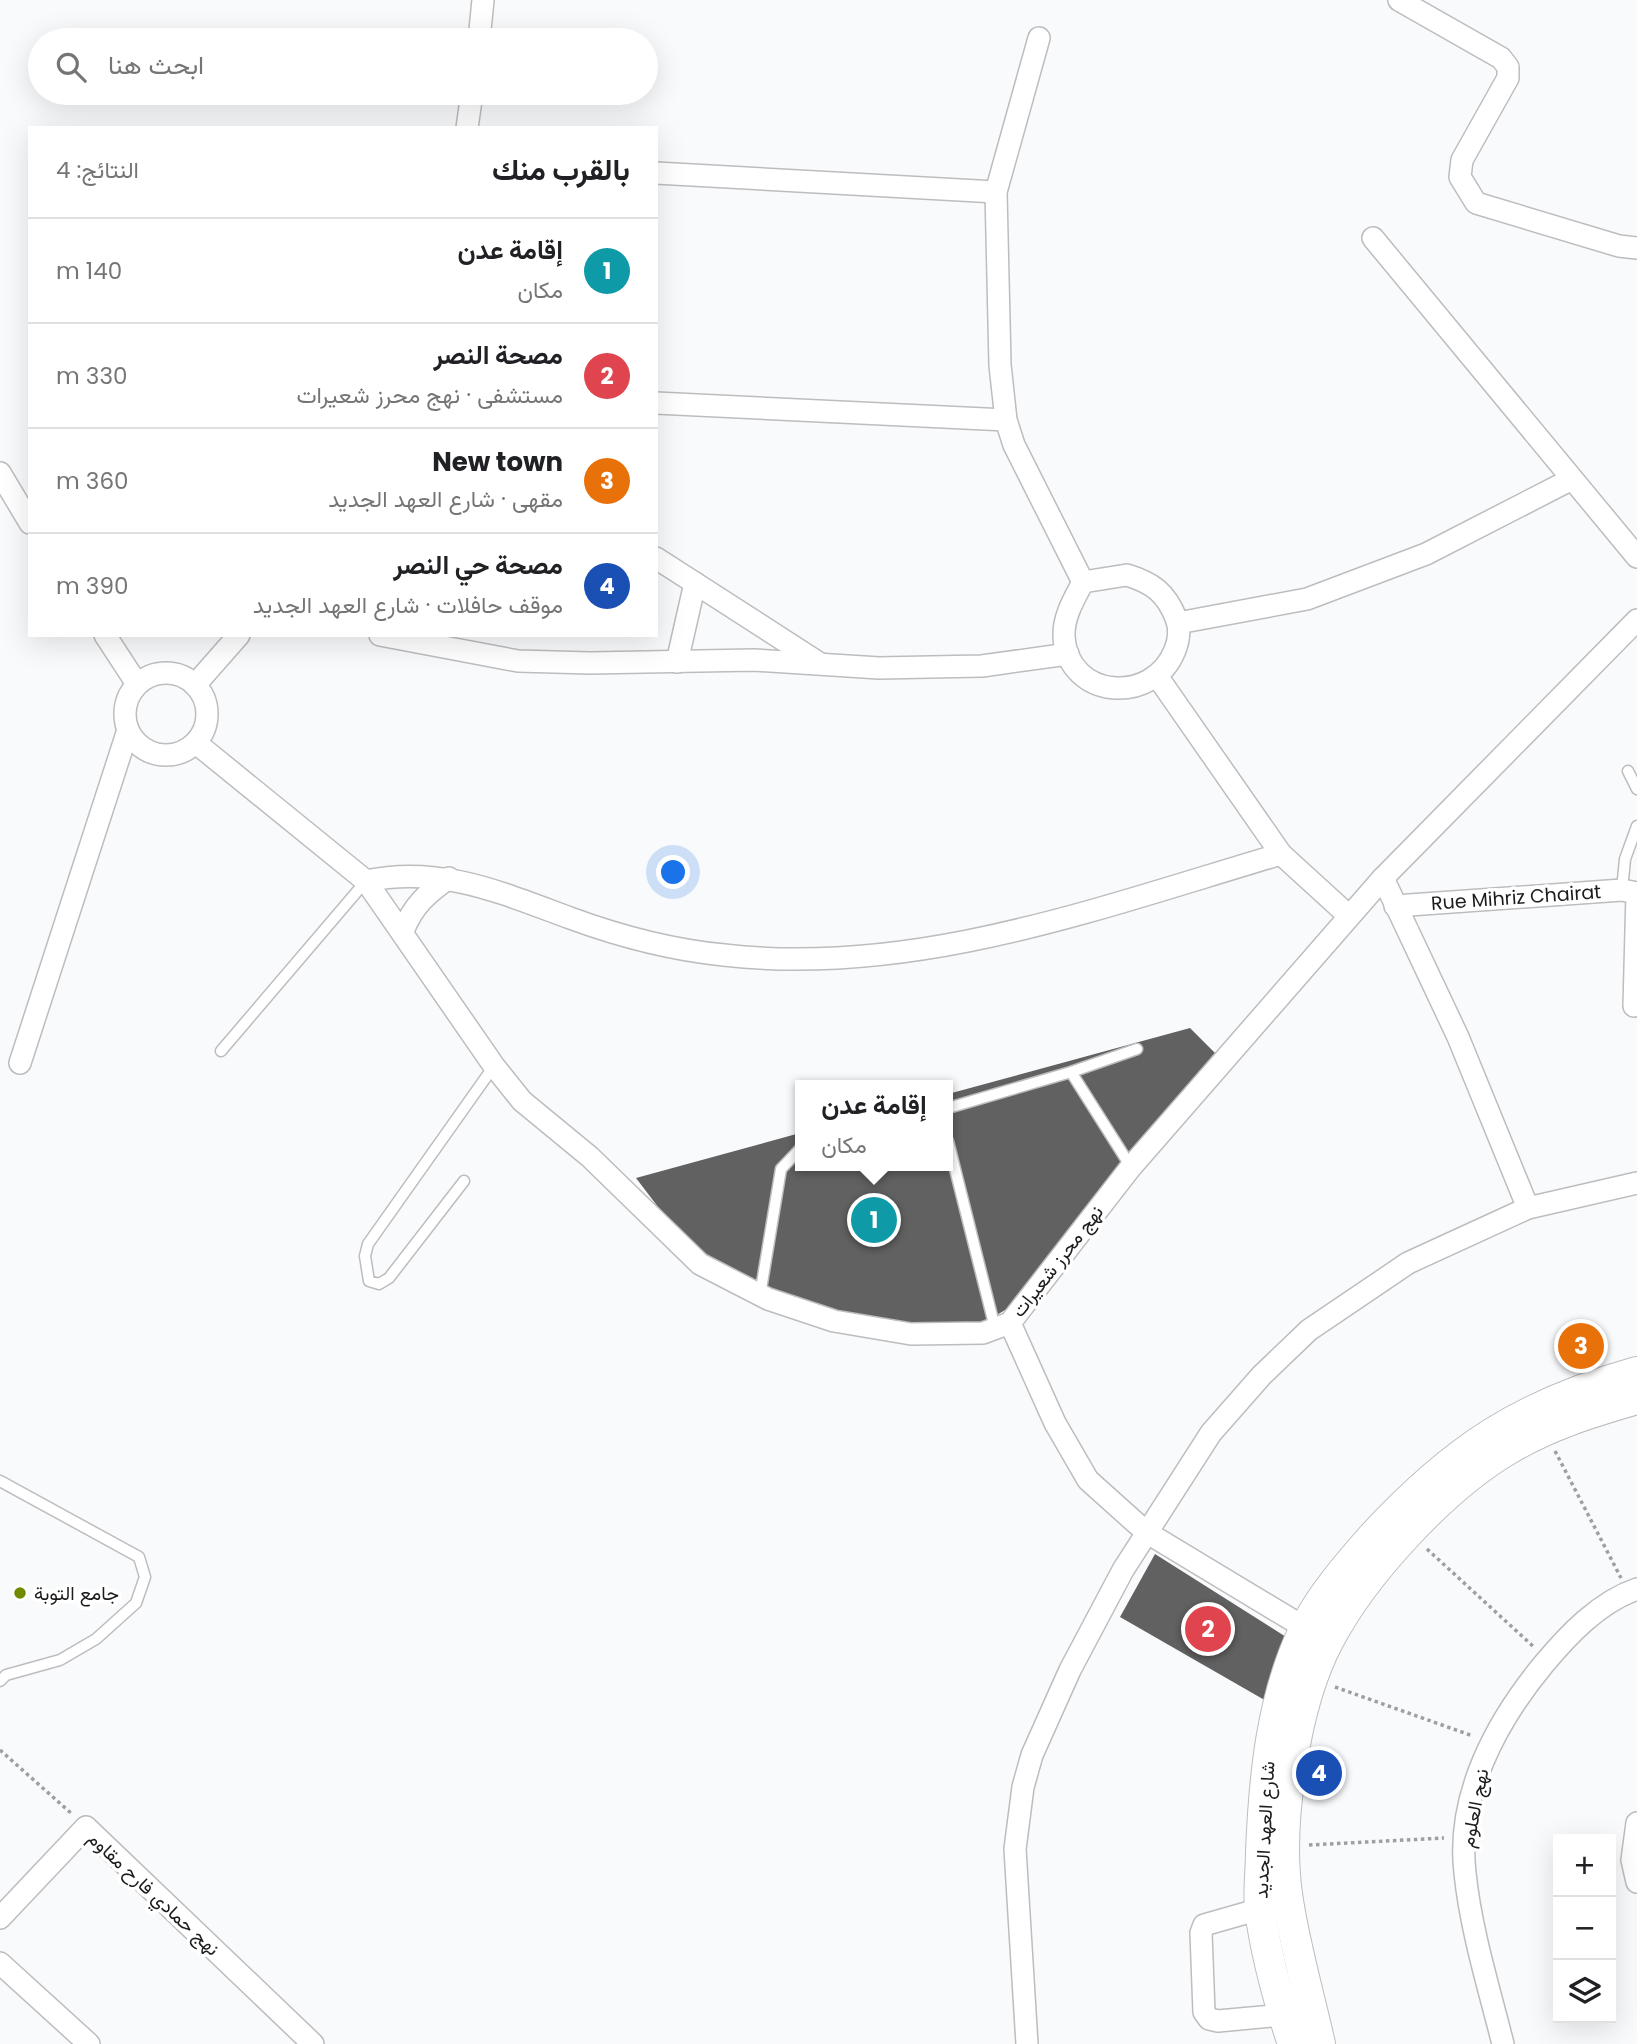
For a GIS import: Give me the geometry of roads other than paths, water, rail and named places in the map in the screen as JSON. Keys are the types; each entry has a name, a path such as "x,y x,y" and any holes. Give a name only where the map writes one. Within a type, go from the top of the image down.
{"main road":[{"name":"شارع العهد الجديد","path":"1293,2044 1283,2015 1260,1909 1264,1782 1275,1717 1350,1562 1401,1506 1448,1463 1496,1430 1578,1388 1637,1372"},
{"name":"شارع العهد الجديد","path":"1320,2044 1287,1893 1286,1847 1289,1781 1301,1718 1313,1679 1316,1635 1409,1534 1461,1483 1507,1449 1577,1416 1637,1399"}],"street":[{"path":"480,28 483,0"},
{"path":"1399,0 1501,58 1508,66 1508,78 1462,160 1460,177 1476,203 1619,246 1637,248"},
{"path":"1039,38 996,192 1000,365 1006,420 1014,445 1083,582"},
{"path":"467,126 470,105"},
{"path":"658,173 996,192"},
{"path":"1373,238 1637,557"},
{"path":"658,403 1006,420"},
{"path":"0,473 28,520"},
{"path":"1178,623 1307,599 1426,554 1572,479"},
{"path":"658,559 820,664"},
{"path":"1127,575 1151,583 1169,600 1178,623 1178,643 1171,661 1157,676 1135,687 1111,688 1082,673 1068,654 1064,636 1068,612 1083,582 1127,575"},
{"path":"677,662 695,583"},
{"name":"نهج محرز شعيرات","path":"1316,1635 1146,1532 1088,1480 1002,1325 1131,1167 1382,878 1637,620"},
{"path":"106,637 137,684"},
{"path":"195,685 237,637"},
{"path":"391,637 518,661 754,660 879,668 982,666 1068,654"},
{"path":"166,673 182,676 195,685 204,698 208,714 205,729 196,743 183,752 167,755 151,752 137,743 128,730 125,714 128,698 137,684 150,676 166,673"},
{"path":"1157,676 1281,854 1349,916"},
{"path":"20,1063 128,730"},
{"path":"196,743 366,881 494,1066 540,1119 590,1157 700,1264 760,1295 834,1321 911,1334 983,1333 1002,1325"},
{"path":"366,881 394,875 449,878 484,885 571,918 647,942 725,956 813,958 899,952 1005,936 1281,854"},
{"path":"403,931 411,912 425,894 449,878"},
{"path":"1382,878 1458,1037 1528,1208"},
{"path":"1630,891 1636,972 1634,1006"},
{"name":"Rue Mihriz Chairat","path":"1395,905 1630,891"},
{"path":"1027,2044 1015,1849 1023,1787 1032,1755 1070,1670 1146,1532 1211,1433 1262,1375 1309,1330 1408,1263 1528,1208 1637,1183"},
{"name":"نهج العلوم","path":"1503,2044 1466,1883 1465,1836 1475,1785 1490,1742 1519,1694 1548,1659 1591,1616 1633,1591"},
{"path":"1637,1823 1632,1860 1637,1882"},
{"name":"نهج حمادي فارح مقاوم","path":"0,1918 86,1827 313,2044"},
{"path":"1260,1909 1204,1925 1201,1933 1204,2012 1209,2019 1218,2021 1283,2015"},
{"path":"0,1963 89,2044"}],"lane":[{"path":"1628,771 1637,789"},
{"path":"1630,891 1625,859 1637,825"},
{"path":"221,1051 366,881"},
{"path":"953,1106 1071,1072 1137,1049"},
{"path":"464,1181 389,1278 379,1284 369,1281 365,1256 368,1244 494,1066"},
{"path":"1071,1072 1131,1167"},
{"path":"760,1295 781,1169 795,1154"},
{"path":"953,1161 1002,1325"},
{"path":"0,1481 139,1557 145,1577 136,1603 96,1639 60,1660 2,1675"}],"place":[{"name":"إقامة عدن","path":"874,1220"},
{"name":"New town","path":"1581,1346"},
{"name":"جامع التوبة","path":"20,1593"},
{"name":"مصحة النصر","path":"1208,1629"},
{"name":"مصحة حي النصر","path":"1319,1773"}]}
